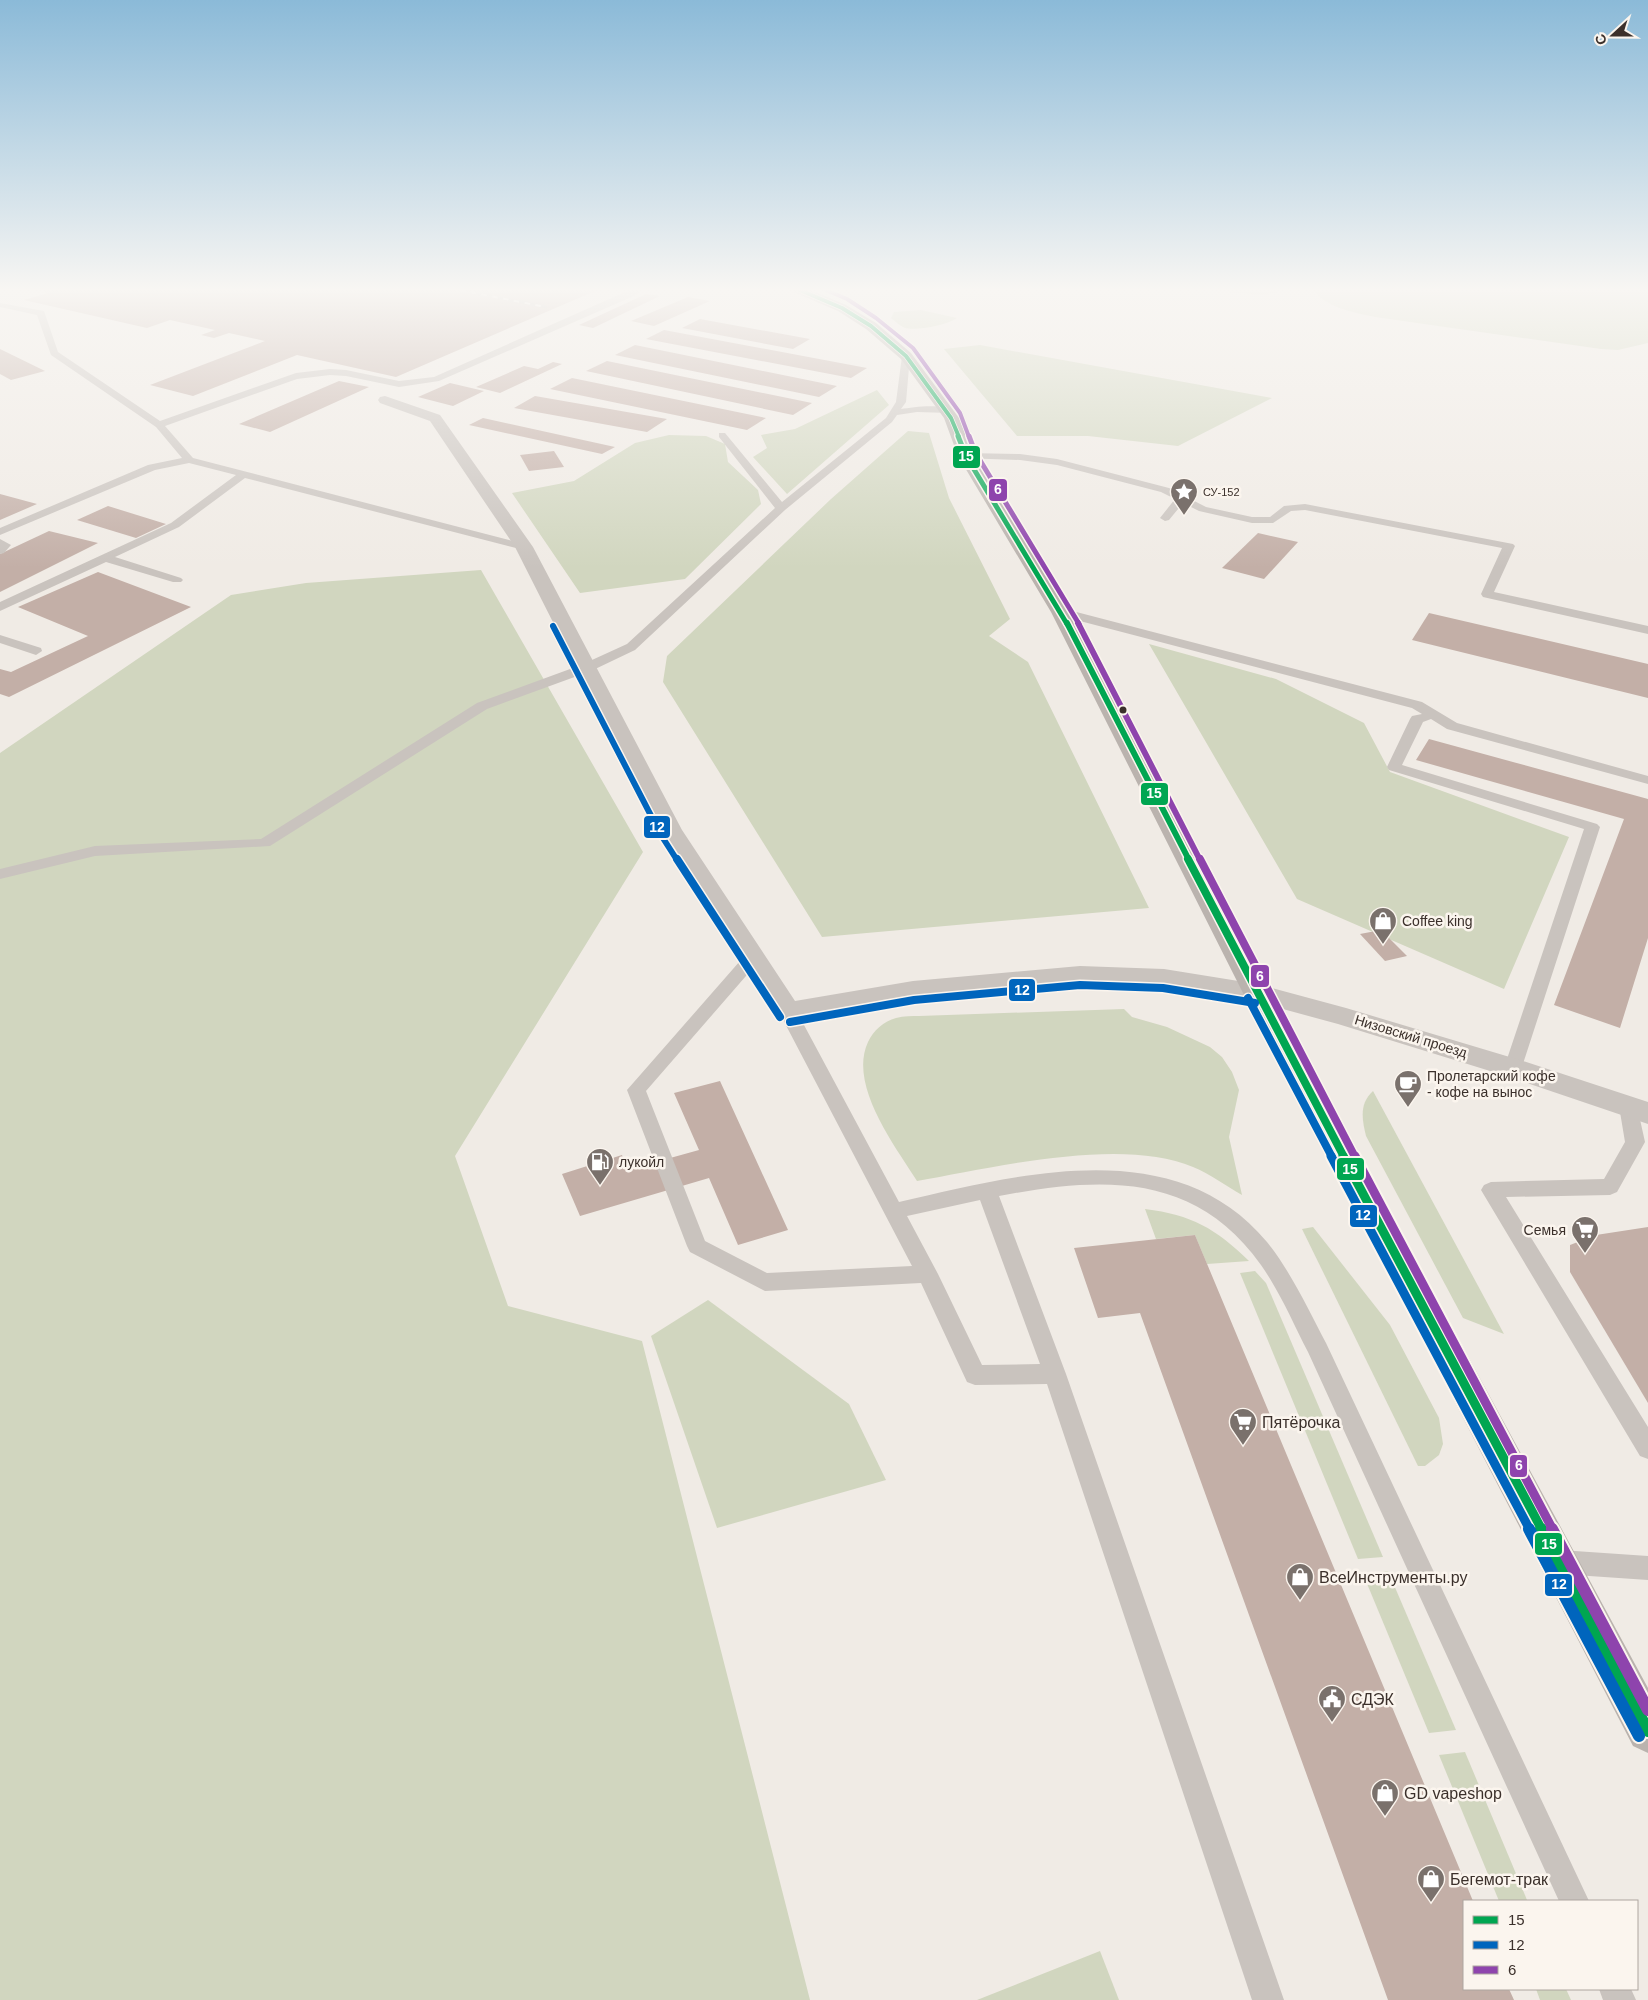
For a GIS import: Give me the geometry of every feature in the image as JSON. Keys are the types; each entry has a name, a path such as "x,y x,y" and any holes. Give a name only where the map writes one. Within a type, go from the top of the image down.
{"main road":[{"path":"925,381 952,418 966,456 1061,612 1257,993 1648,1731"}],"street":[{"path":"385,400 435,418 524,547 670,830 788,1012"},
{"name":"Низовский проезд","path":"788,1012 913,990 1080,975 1164,978 1257,993 1346,1016 1513,1068 1638,1110"}],"lane":[{"path":"94,381 159,425 189,460"},
{"path":"159,425 281,381"},
{"path":"385,381 398,384 418,381"},
{"path":"0,874 95,851 265,843 482,706 586,668 631,647 781,508 889,420 901,402 903,381"},
{"path":"894,413 917,409 947,411"},
{"path":"722,435 781,508"},
{"path":"966,456 1046,459 1165,490 1203,509 1252,520 1273,520 1288,508 1305,507 1509,546 1487,594 1648,630"},
{"path":"0,532 152,467 189,460 524,547"},
{"path":"0,607 175,525 244,474"},
{"path":"1165,518 1182,497"},
{"path":"0,542 6,545 0,551"},
{"path":"106,558 177,580"},
{"path":"1061,612 1417,705 1452,726 1648,780"},
{"path":"0,639 36,651"},
{"path":"1433,715 1417,719 1394,767 1592,827 1513,1068"},
{"path":"753,957 636,1090 697,1246 765,1282 927,1274"},
{"path":"788,1012 927,1274 975,1375 1056,1374"},
{"path":"1638,1110 1635,1142 1610,1187 1490,1190 1648,1448"},
{"path":"894,1211 987,1190 1077,1178 1120,1178 1162,1183 1191,1193 1222,1212 1249,1235 1277,1272 1318,1350 1574,1900"},
{"path":"987,1190 1056,1374 1268,2000"},
{"path":"1560,1562 1648,1568"}],"green space":[{"path":"971,381 1180,381 1272,398 1178,446 1088,436 1017,436"},
{"path":"877,390 889,405 787,494 753,457 767,448 761,435 795,429"},
{"path":"908,431 929,433 949,498 1010,619 989,636 1028,662 1149,908 822,937 663,682 667,656 831,499"},
{"path":"669,435 706,436 725,444 728,462 758,490 761,504 685,579 580,593 512,493 574,481 635,443"},
{"path":"481,570 643,852 455,1156 508,1306 642,1341 810,2000 0,2000 0,753 231,595 306,583"},
{"path":"1149,644 1276,679 1364,723 1390,772 1569,837 1504,989 1297,899"},
{"path":"1124,1009 1132,1017 1167,1027 1210,1047 1222,1057 1232,1072 1239,1090 1229,1137 1242,1195 1193,1167 1164,1158 1130,1154 1056,1157 917,1181 897,1151 869,1096 864,1077 863,1059 868,1042 879,1027 892,1019 911,1016"},
{"path":"1373,1091 1504,1334 1463,1318 1366,1136 1363,1112 1365,1101"},
{"path":"1145,1209 1176,1215 1202,1225 1225,1240 1249,1261 1207,1264 1195,1235 1156,1239"},
{"path":"1313,1227 1390,1325 1439,1418 1443,1444 1439,1455 1425,1466 1418,1466 1302,1229"},
{"path":"1255,1271 1266,1283 1383,1557 1358,1559 1240,1273"},
{"path":"708,1300 849,1404 886,1480 717,1528 651,1336"},
{"path":"1388,1571 1456,1730 1429,1733 1363,1574"},
{"path":"1465,1752 1527,1900 1499,1900 1439,1755"},
{"path":"1100,1951 1119,2000 977,2000"},
{"path":"1536,1990 1566,1990 1571,2000 1540,2000"}],"building":[{"path":"160,381 230,381 193,396 150,385"},
{"path":"338,381 369,387 270,432 239,424"},
{"path":"489,381 525,381 500,393 476,387"},
{"path":"565,381 588,381 766,418 747,430 550,389"},
{"path":"635,381 706,381 812,403 793,415"},
{"path":"743,381 814,381 837,386 819,397"},
{"path":"450,383 484,391 453,406 418,397"},
{"path":"535,396 667,419 647,432 514,408"},
{"path":"483,418 615,447 602,454 469,425"},
{"path":"554,451 564,467 529,471 520,455"},
{"path":"0,494 37,504 0,520"},
{"path":"108,506 166,524 136,538 77,520"},
{"path":"49,531 98,543 0,592 0,554"},
{"path":"1258,533 1298,542 1264,579 1222,568"},
{"path":"98,572 191,607 9,697 0,694 0,669 11,672 88,636 18,607"},
{"path":"1429,613 1648,664 1648,698 1412,640"},
{"path":"1429,739 1648,799 1648,938 1620,1028 1554,1005 1624,819 1416,760"},
{"name":"Coffee king","path":"1381,930 1407,956 1385,961 1360,934"},
{"path":"720,1081 788,1230 738,1245 709,1178 580,1216 562,1174 622,1155 627,1170 699,1150 674,1093"},
{"path":"1648,1227 1648,1403 1570,1272 1570,1245 1596,1235"},
{"path":"1195,1235 1473,1900 1463,1900 1463,1990 1509,1990 1514,2000 1388,2000 1140,1313 1098,1318 1074,1248"}],"transit line":[{"name":"15","path":"924,381 951,418 966,456 1061,612 1257,993 1648,1731"},
{"name":"6","path":"937,381 960,413 975,452 1070,607 1266,988 1648,1710"},
{"name":"12","path":"553,626 661,835 780,1017"},
{"name":"12","path":"790,1022 914,1000 1080,985 1163,988 1255,1003"},
{"name":"12","path":"1248,998 1639,1736"}],"place":[{"name":"СУ-152","path":"1184,516"},
{"name":"Coffee king","path":"1383,945"},
{"name":"Пролетарский кофе - кофе на вынос","path":"1408,1108"},
{"name":"лукойл","path":"600,1186"},
{"name":"Семья","path":"1585,1254"},
{"name":"Пятёрочка","path":"1243,1446"},
{"name":"ВсеИнструменты.ру","path":"1300,1601"},
{"name":"СДЭК","path":"1332,1723"},
{"name":"GD vapeshop","path":"1385,1817"},
{"name":"Бегемот-трак","path":"1431,1903"}]}
